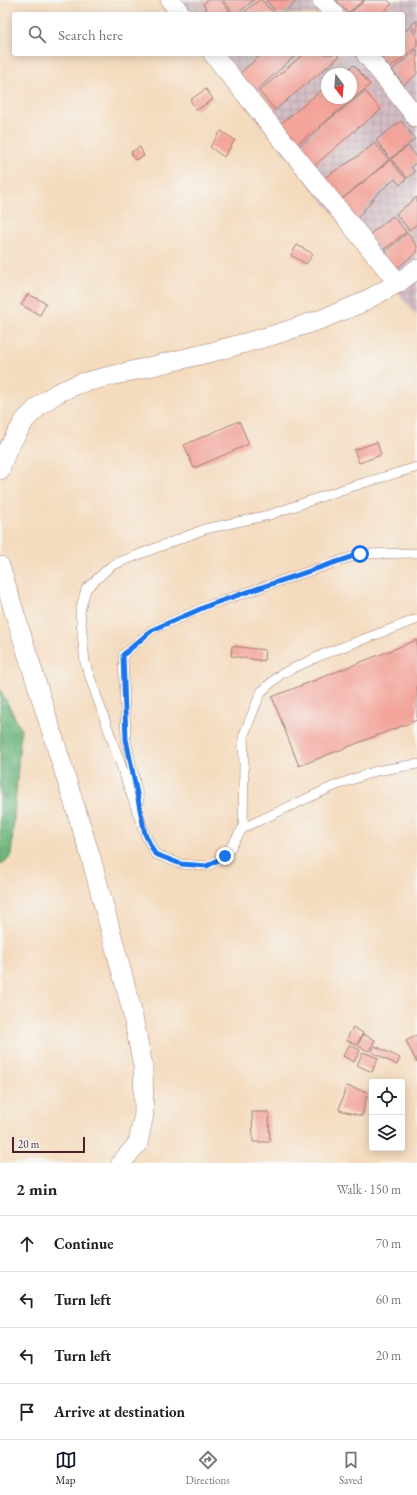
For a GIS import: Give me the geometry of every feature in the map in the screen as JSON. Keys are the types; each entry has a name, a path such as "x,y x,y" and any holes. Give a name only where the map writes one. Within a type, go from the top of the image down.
{"street":[{"path":"170,0 179,12"},
{"path":"322,0 332,12"},
{"path":"215,56 398,284"},
{"path":"368,56 417,118"},
{"path":"0,470 6,450 25,420 38,406 57,393 81,383 205,354 274,335 322,319 398,284 417,269"},
{"path":"0,566 91,858 131,1007 143,1066 144,1114 138,1143 121,1163"}],"lane":[{"path":"415,620 324,654 281,674 261,692 243,737 243,828 225,856 207,866 181,864 155,854 145,834 85,663 80,611 86,589 112,565 205,529 269,516 347,488 417,467"},
{"path":"145,834 126,739 123,655 152,630 212,604 360,554 417,553"},
{"path":"243,828 334,786 376,771 417,764"}],"shaded area":[{"path":"159,0 417,0 417,316 205,56 405,56 405,12 168,12"}],"green space":[{"path":"0,689 21,729 11,857 0,865"}],"building":[{"path":"208,0 221,0 230,12 204,12 207,10 203,4"},
{"path":"223,0 254,0 239,12 232,12"},
{"path":"259,0 262,0 272,12 244,12"},
{"path":"266,0 292,0 295,3 284,12 275,12"},
{"path":"336,0 364,0 349,12 347,12"},
{"path":"365,0 388,0 392,4 383,12 351,12"},
{"path":"417,20 417,32 411,25"},
{"path":"410,27 417,37 417,46 405,56 405,31"},
{"path":"417,49 417,74 404,85 392,70"},
{"path":"260,56 295,56 255,92 240,73"},
{"path":"302,56 338,56 326,68 321,68 321,72 275,110 259,91"},
{"path":"381,56 405,56 390,68"},
{"path":"357,69 370,85 357,96"},
{"path":"206,89 213,99 197,110 190,100"},
{"path":"321,91 321,104 347,104 296,145 279,125"},
{"path":"365,91 381,110 314,166 298,147 349,104 357,104 357,97"},
{"path":"401,121 415,139 390,159 376,140"},
{"path":"221,131 235,140 224,157 210,147"},
{"path":"375,143 389,160 337,203 319,181 354,159"},
{"path":"408,146 417,157 417,162 411,167 415,172 407,178 391,159"},
{"path":"140,147 144,156 135,160 131,152"},
{"path":"390,160 406,179 400,185 395,179 378,193 356,220 340,201"},
{"path":"417,197 417,224 409,230 396,214"},
{"path":"393,216 406,232 382,251 369,235"},
{"path":"407,233 417,246 417,252 396,269 383,253"},
{"path":"297,245 313,254 306,264 291,255"},
{"path":"28,294 46,303 40,315 21,305"},
{"path":"239,421 249,444 194,468 184,445"},
{"path":"377,442 381,455 359,463 354,450"},
{"path":"417,640 417,720 299,766 272,697"},
{"path":"232,646 265,650 264,661 231,656"},
{"path":"353,1027 363,1033 356,1045 346,1040"},
{"path":"363,1034 375,1040 369,1051 358,1046"},
{"path":"417,1035 417,1063 406,1041"},
{"path":"349,1045 360,1050 354,1062 343,1056"},
{"path":"375,1046 400,1058 397,1065 372,1052"},
{"path":"363,1052 378,1058 372,1072 357,1065"},
{"path":"346,1086 368,1092 362,1116 339,1110"},
{"path":"252,1112 269,1112 270,1142 253,1142"}],"route":[{"path":"225,856 207,866 181,864 155,854 145,834 126,739 123,655 152,630 212,604 360,554"}]}
